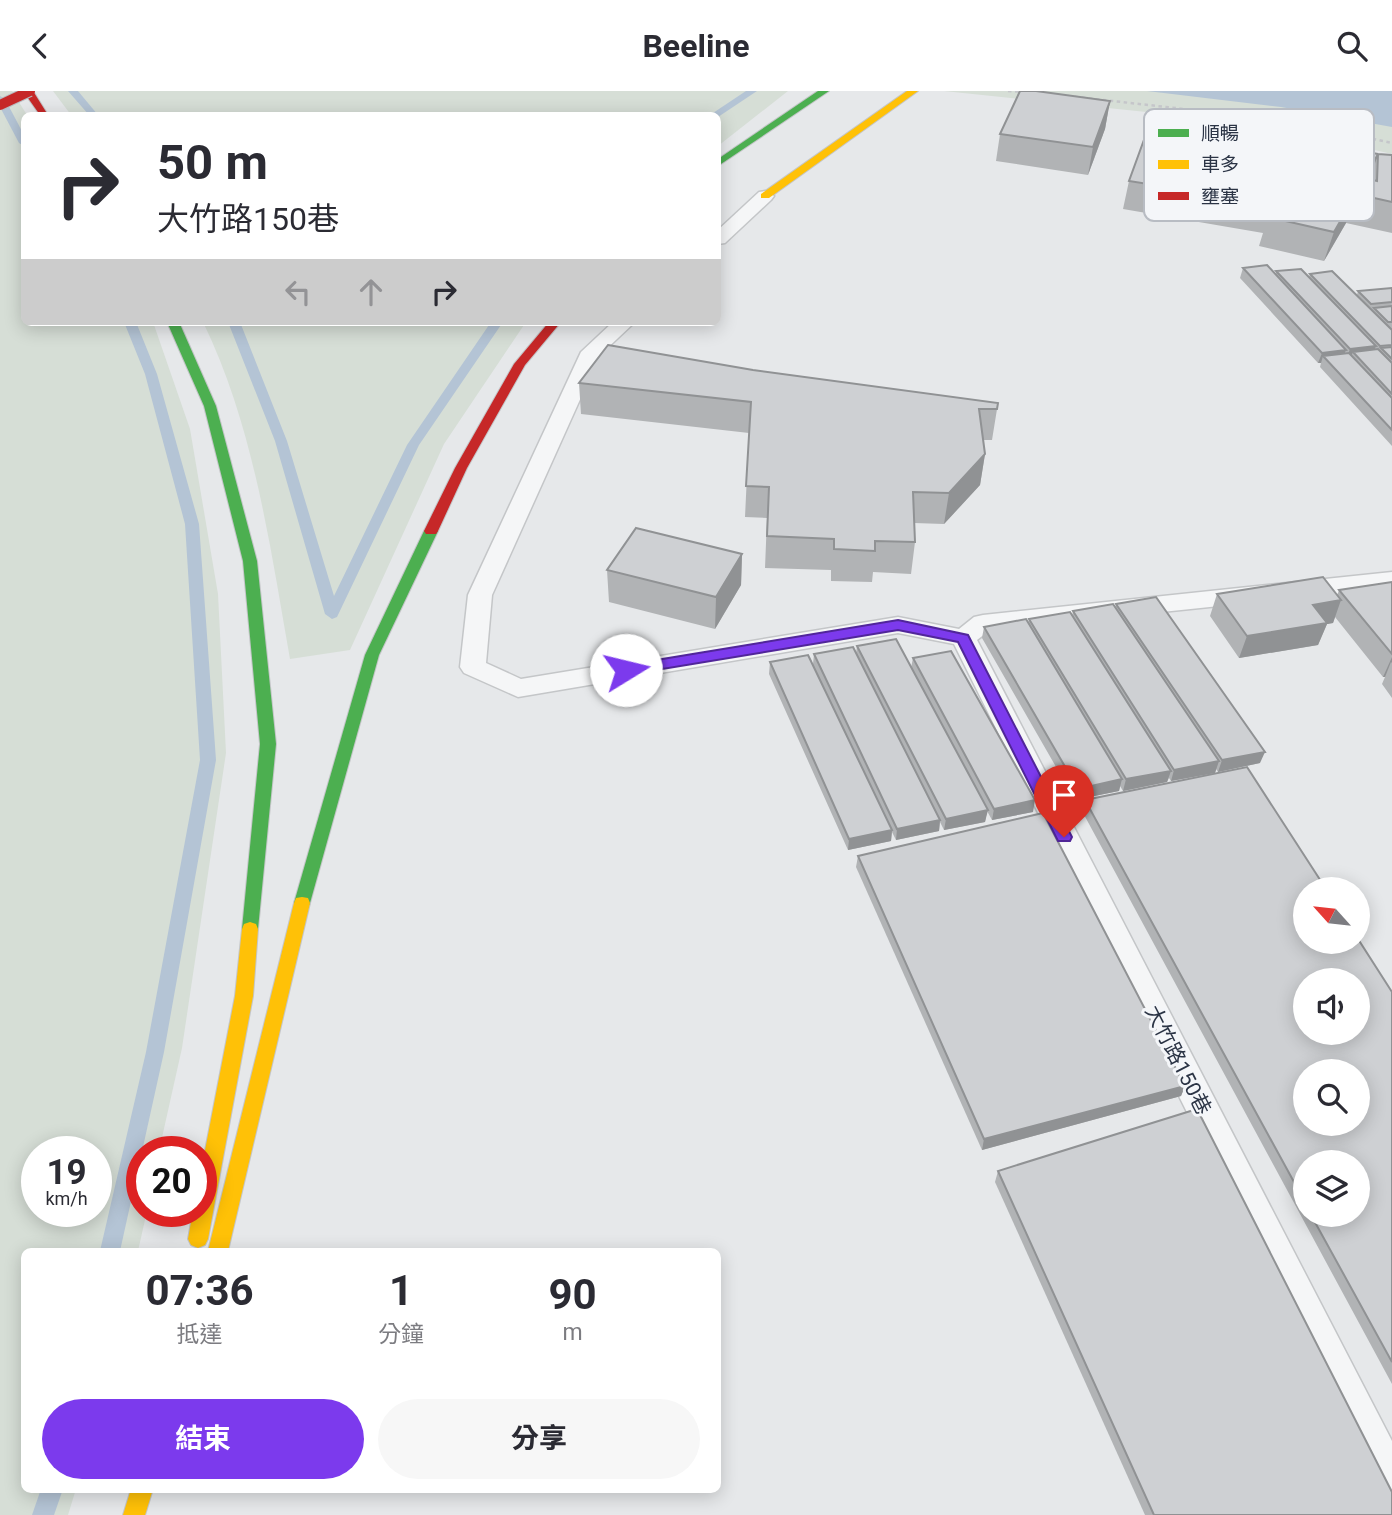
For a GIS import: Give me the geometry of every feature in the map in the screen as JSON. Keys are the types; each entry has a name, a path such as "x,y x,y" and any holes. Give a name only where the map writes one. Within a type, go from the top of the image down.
{"main road":[{"path":"0,105 29,91 42,112"},
{"path":"721,161 824,91"},
{"path":"765,196 914,91"},
{"path":"175,326 210,406 250,561 268,744 244,996 196,1248"},
{"path":"219,1248 303,898 372,655 461,468 520,363 552,326"},
{"path":"134,1515 141,1493"}],"lane":[{"path":"721,236 765,196"},
{"path":"621,326 592,352 480,595 473,667 518,688 898,625 963,638 983,622 1392,580"},
{"name":"大竹路150巷","path":"963,638 1392,1482"}],"path":[{"path":"1008,91 1035,93"},
{"path":"1062,95 1198,109"},
{"path":"1374,139 1392,143"}],"shaded area":[{"path":"0,91 12,91 25,112 21,112 21,326 154,326 190,429 218,594 226,753 182,1048 162,1136 126,1136 126,1227 143,1227 139,1248 21,1248 21,1493 75,1493 68,1515 0,1515"},
{"path":"53,91 788,91 721,144 721,112 69,112"},
{"path":"944,91 1392,91 1392,154 1374,150 1374,109 1144,109 1144,112"},
{"path":"205,326 523,326 444,444 350,650 290,659 258,487 248,445 221,362"}],"water":[{"path":"1147,91 1392,91 1392,127 1374,124 1374,109 1281,107"}],"building":[{"path":"1020,91 1110,101 1093,147 1000,134"},
{"path":"1144,140 1144,183 1129,181"},
{"path":"1378,154 1392,155 1392,202 1374,198"},
{"path":"1286,221 1340,221 1334,232"},
{"path":"1267,265 1346,350 1322,353 1243,268"},
{"path":"1301,269 1376,346 1350,349 1276,271"},
{"path":"1332,271 1392,330 1392,345 1380,346 1310,274"},
{"path":"1392,288 1392,302 1371,304 1358,291"},
{"path":"1392,306 1392,322 1388,322 1374,308"},
{"path":"608,345 753,370 998,403 997,409 979,409 985,454 949,493 913,492 915,542 875,541 875,551 834,549 834,539 767,536 769,487 746,486 751,402 579,383"},
{"path":"1392,347 1392,359 1381,348"},
{"path":"1378,349 1392,363 1392,394 1353,352"},
{"path":"1349,353 1392,398 1392,430 1323,356"},
{"path":"636,528 742,554 716,597 607,570"},
{"path":"1323,577 1341,600 1313,605 1327,623 1247,636 1217,594"},
{"path":"1392,582 1392,654 1339,590"},
{"path":"1156,597 1265,752 1222,760 1116,604"},
{"path":"1113,604 1219,761 1174,770 1073,611"},
{"path":"1070,612 1171,771 1126,779 1029,619"},
{"path":"1026,619 1122,779 1078,789 984,627"},
{"path":"896,639 988,810 946,819 857,646"},
{"path":"853,647 940,820 897,829 814,654"},
{"path":"951,651 1035,800 994,809 913,658"},
{"path":"808,655 892,830 849,839 770,662"},
{"path":"1247,767 1318,877 1293,877 1293,954 1368,954 1392,992 1392,1362 1318,1227 1370,1227 1370,1150 1293,1150 1293,1180 1085,800"},
{"path":"1043,813 1185,1086 984,1139 858,856"},
{"path":"1197,1109 1392,1492 1392,1515 1154,1515 998,1171"}],"waterway":[{"path":"73,91 91,112"},
{"path":"720,112 752,91"},
{"path":"0,99 21,138"},
{"path":"111,1248 155,1052 208,760 192,524 151,374 132,326"},
{"path":"236,326 281,441 332,614 413,445 494,326"},
{"path":"43,1515 51,1493"}],"traffic: fast":[{"path":"721,161 824,91"},
{"path":"175,326 210,406 250,561 268,744 250,929"},
{"path":"302,903 372,655 431,531"}],"traffic: slow":[{"path":"765,196 913,91"},
{"path":"219,1248 302,903"},
{"path":"198,1239 244,996 250,929"},
{"path":"134,1515 141,1493"}],"traffic: jam":[{"path":"28,91 42,112"},
{"path":"0,105 30,91"},
{"path":"431,531 461,468 520,364 552,326"}],"route":[{"path":"626,670 898,625 963,638 1064,837"}]}
